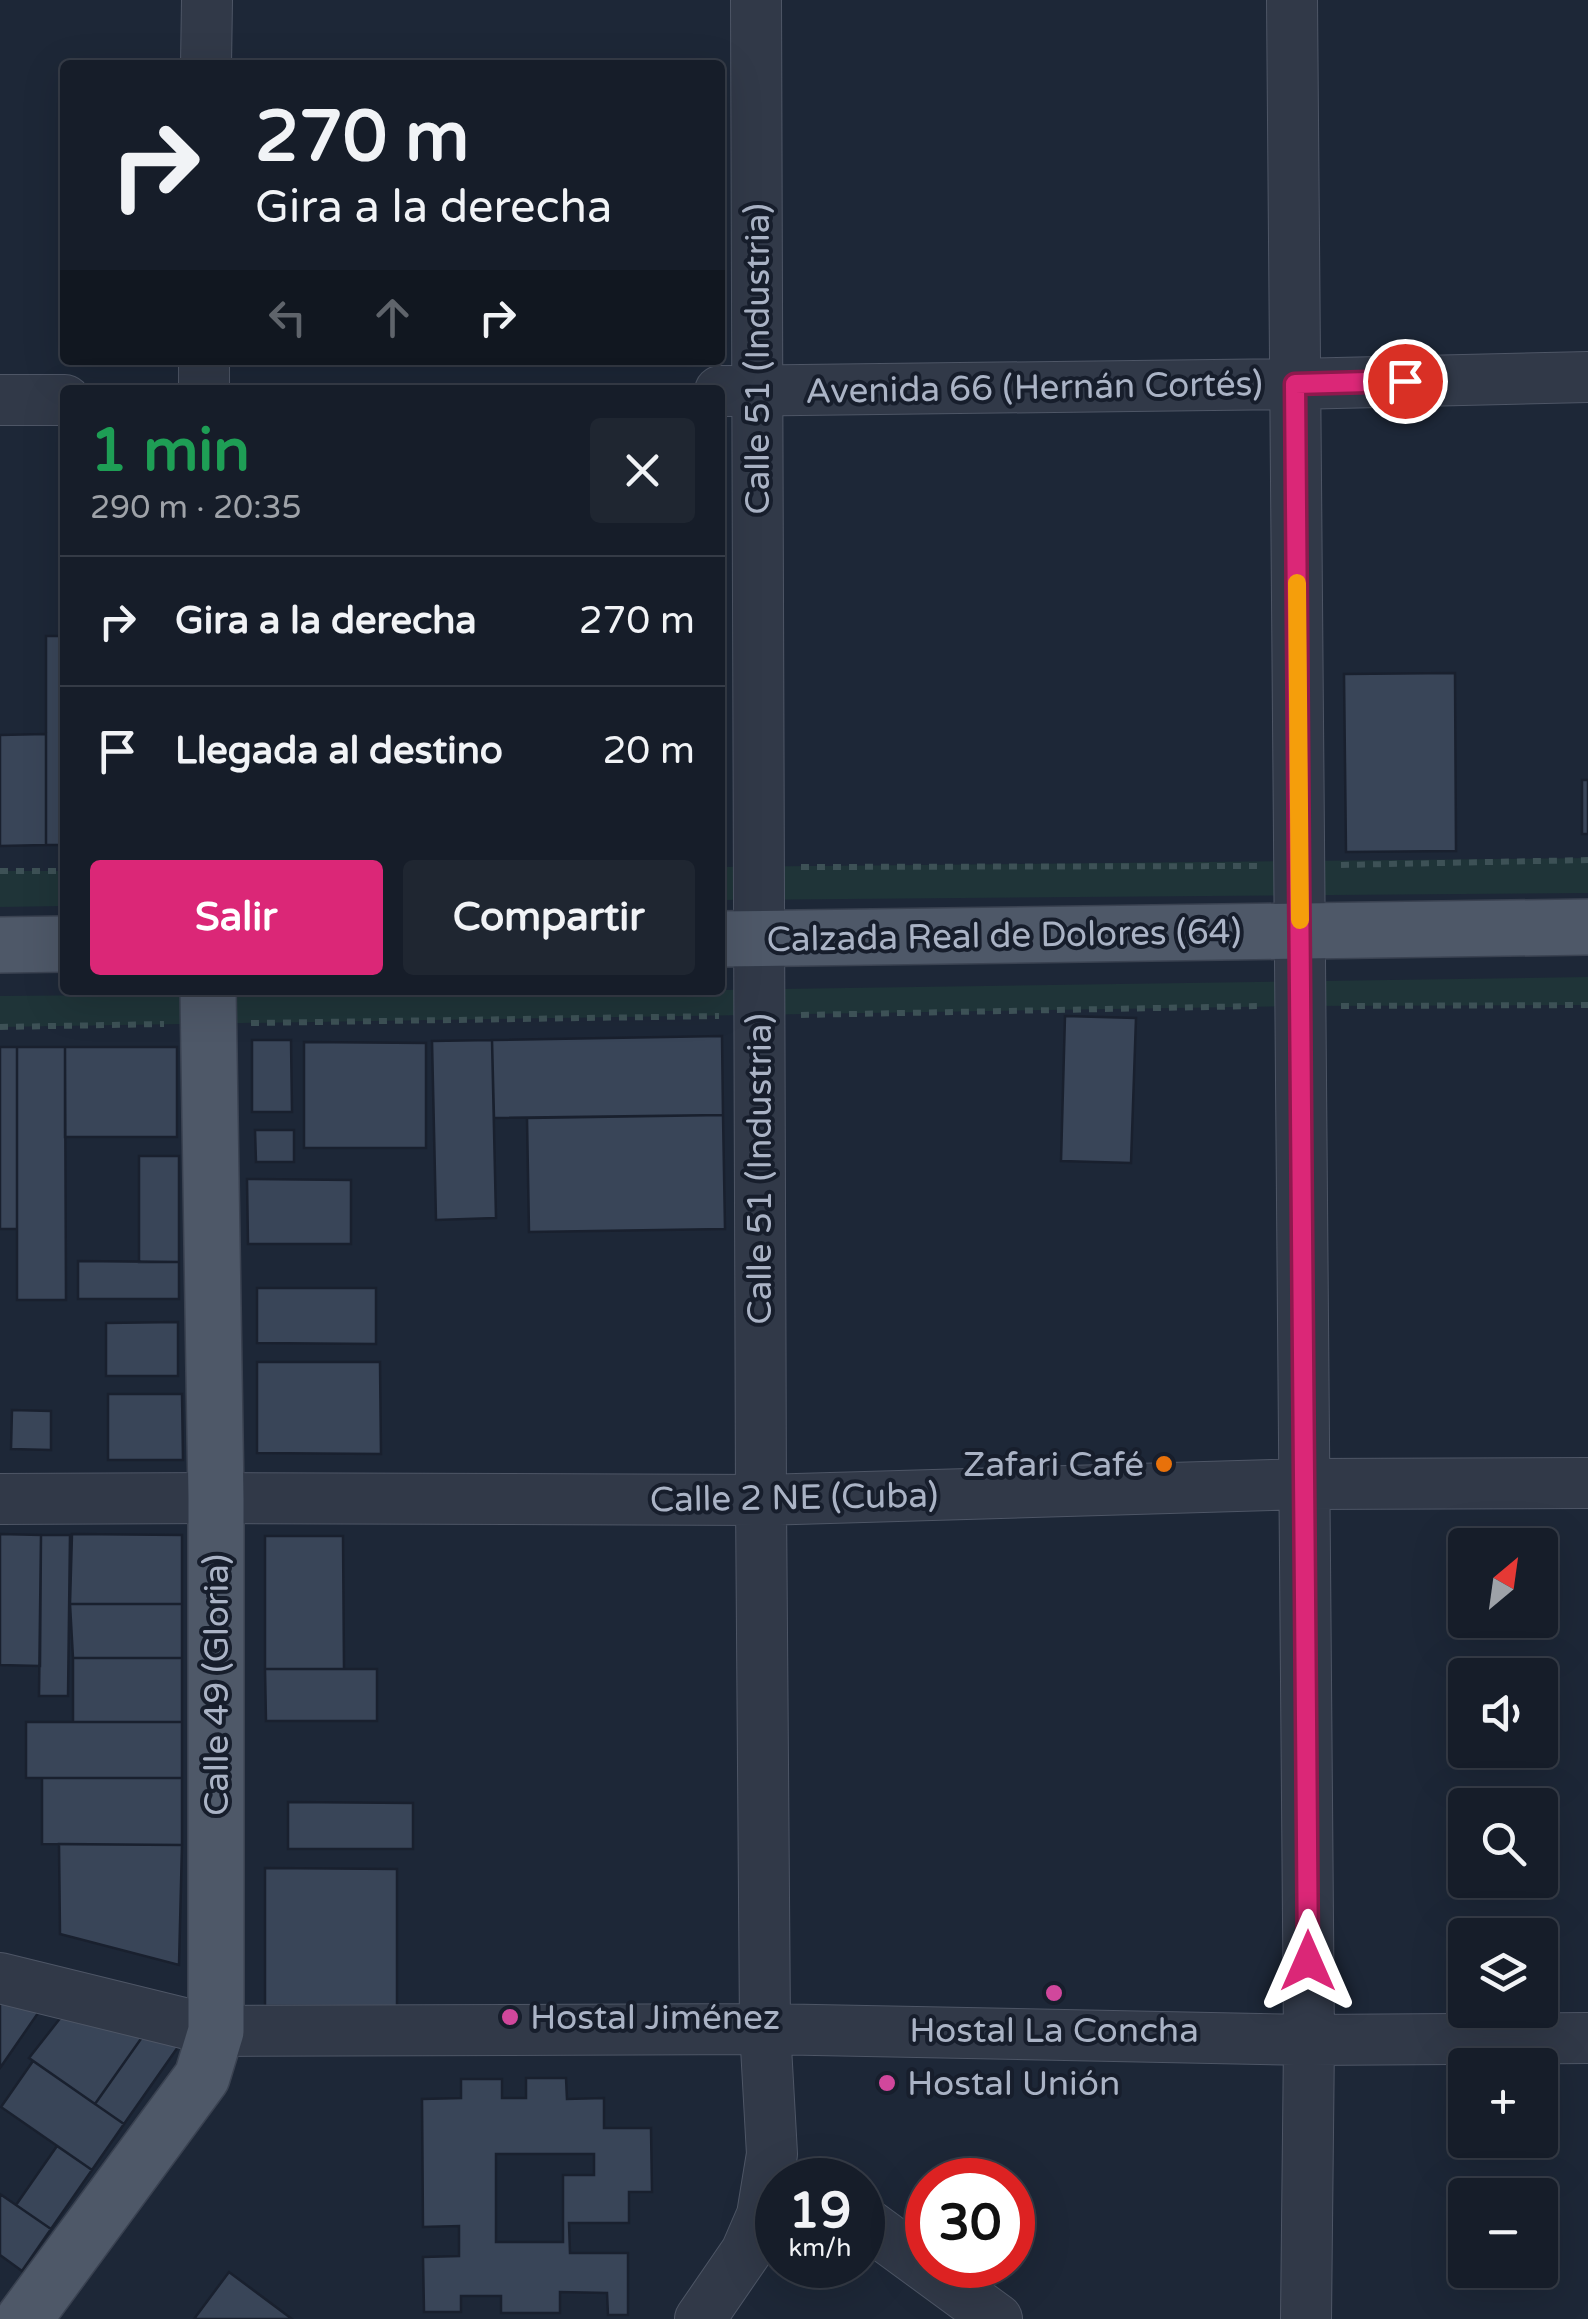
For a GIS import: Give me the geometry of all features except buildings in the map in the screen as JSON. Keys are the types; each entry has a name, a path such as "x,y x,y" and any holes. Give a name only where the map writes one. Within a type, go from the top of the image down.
{"main road":[{"name":"Calzada Real de Dolores (64)","path":"739,939 1588,927"},
{"path":"0,945 60,944"},
{"name":"Calle 49 (Gloria)","path":"24,2319 202,2076 216,2031 216,1498 208,995"}],"street":[{"path":"206,60 207,0"},
{"name":"Calle 51 (Industria)","path":"756,0 739,390 760,867 739,939 761,1500 765,2029 788,2158"},
{"path":"1292,0 1309,2040 1306,2319"},
{"name":"Avenida 66 (Hernán Cortés)","path":"739,390 1588,377"},
{"path":"0,400 60,400"},
{"name":"Calle 2 NE (Cuba)","path":"0,1499 761,1500 1304,1484 1588,1484"},
{"path":"0,1978 216,2031 765,2029 1309,2040 1588,2038"},
{"name":"Calle 51 (Industria)","path":"700,2319 746,2252 755,2232"},
{"path":"885,2237 997,2319"}],"path":[{"path":"760,867 1299,866 1588,860"},
{"path":"0,871 60,870"}],"green space":[{"path":"1588,858 1588,893 725,900 725,867"},
{"path":"0,871 60,871 60,906 0,907"},
{"path":"1588,977 1588,1005 0,1027 0,996 725,995 725,990"}],"slow traffic":[{"path":"1297,583 1300,920"}],"place":[{"name":"Zafari Café","path":"1164,1464"},
{"name":"Hostal La Concha","path":"1054,1993"},
{"name":"Hostal Jiménez","path":"510,2017"},
{"name":"Hostal Unión","path":"887,2083"}],"route":[{"path":"1308,1961 1295,384 1405,381"}]}
